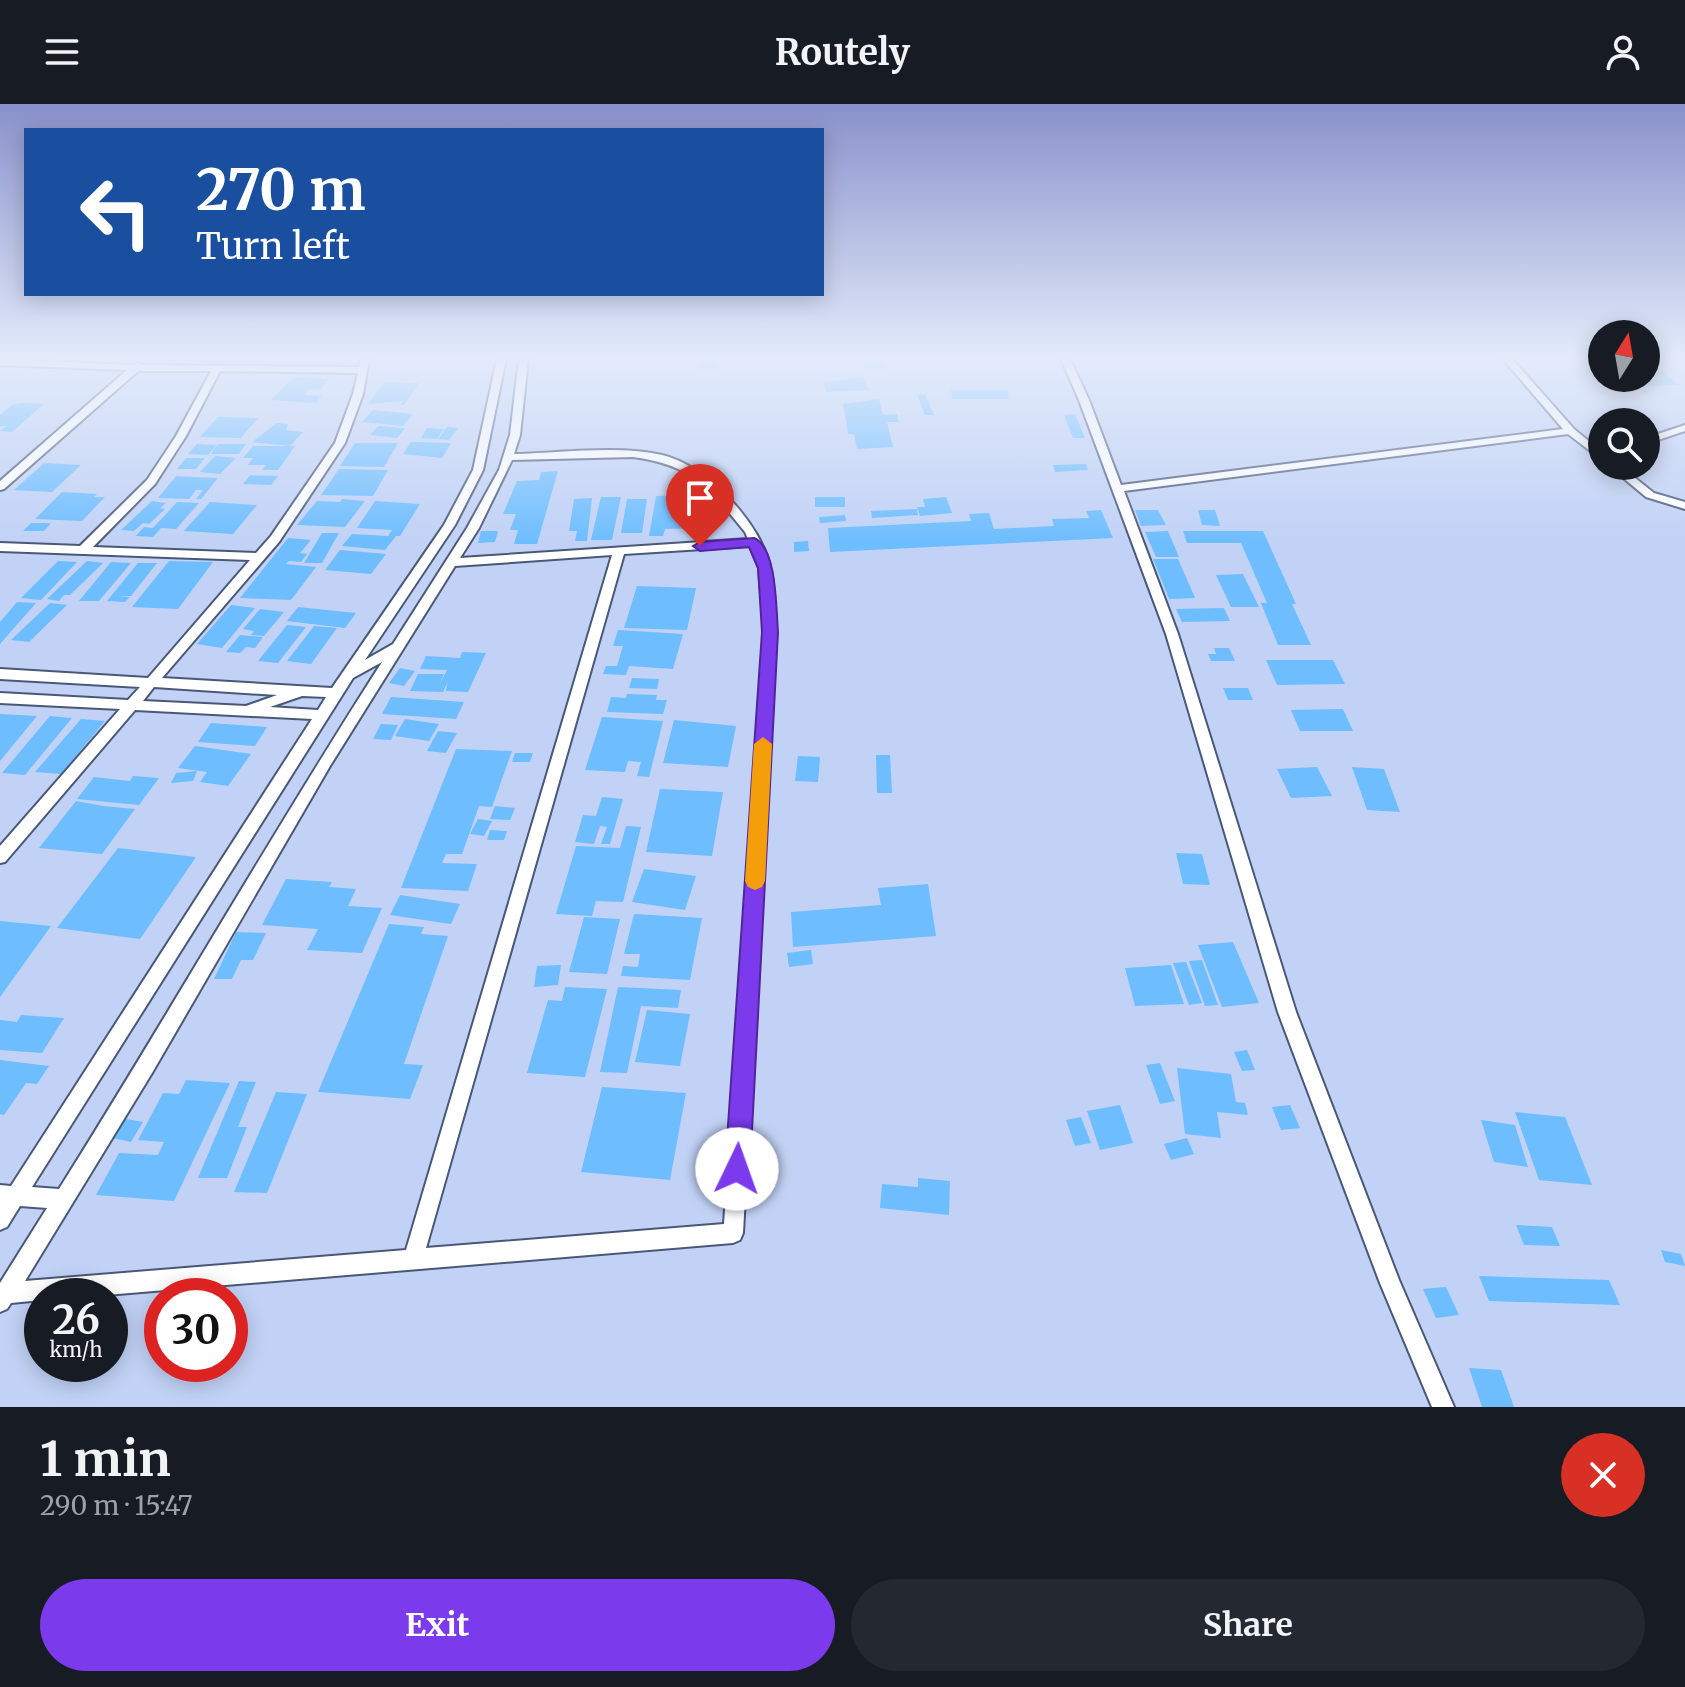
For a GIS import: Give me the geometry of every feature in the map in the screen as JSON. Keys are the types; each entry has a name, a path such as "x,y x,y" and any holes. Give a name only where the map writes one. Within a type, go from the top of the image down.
{"street":[{"path":"0,487 76,420"},
{"path":"83,550 151,482 190,420"},
{"path":"0,857 129,704 275,539 340,443 347,420"},
{"path":"0,1220 8,1196 449,525 478,470 490,420"},
{"path":"509,420 517,425"},
{"path":"3,1298 146,1067 325,762 455,556 504,470 518,420"},
{"path":"1090,420 1172,634 1287,1012 1390,1283 1443,1407"},
{"path":"1560,420 1570,431 1588,442"},
{"path":"1660,436 1685,428"},
{"path":"1118,489 1570,431"},
{"path":"3,1298 413,1259 733,1233 770,632 765,568 750,531 719,494 690,469 662,458 633,454 508,457"},
{"path":"1631,480 1650,495 1685,506"},
{"path":"425,560 455,556 619,552 754,542"},
{"path":"3,550 260,557"},
{"path":"413,1259 619,552"},
{"path":"347,676 398,646"},
{"path":"0,674 336,693"},
{"path":"244,710 305,691"},
{"path":"0,698 324,715"},
{"path":"8,1196 64,1199"}],"building":[{"path":"0,420 26,420 12,432 0,431 7,426 0,426"},
{"path":"215,420 256,420 241,438 200,437"},
{"path":"364,420 408,420 403,426 362,422"},
{"path":"846,420 898,420 887,422 893,447 857,449 854,434 848,434"},
{"path":"1066,420 1077,420 1085,438 1073,438"},
{"path":"277,423 288,424 286,430 303,432 290,446 252,442"},
{"path":"378,426 405,428 397,438 370,435"},
{"path":"447,427 458,428 449,440 438,439"},
{"path":"427,428 444,429 437,439 421,438"},
{"path":"411,442 451,443 442,458 403,454"},
{"path":"355,443 398,443 384,467 340,466"},
{"path":"197,444 217,445 208,455 188,454"},
{"path":"218,444 246,444 239,454 211,454"},
{"path":"253,446 295,446 278,470 262,470 266,465 248,465 253,458 243,458"},
{"path":"215,456 236,458 220,474 200,472"},
{"path":"186,458 205,458 196,469 177,469"},
{"path":"44,463 81,465 52,492 14,490"},
{"path":"1086,464 1088,470 1055,472 1053,465"},
{"path":"339,469 388,470 373,496 321,495"},
{"path":"558,471 537,544 514,544 518,530 510,530 516,514 503,514 517,481 539,480 541,472"},
{"path":"250,475 278,476 271,485 243,484"},
{"path":"176,476 218,478 201,499 196,499 203,490 196,490 189,499 158,498"},
{"path":"62,492 105,497 82,521 35,519"},
{"path":"687,495 686,501 696,501 695,515 704,515 702,528 665,529 663,536 649,536 656,496"},
{"path":"601,497 621,497 612,540 591,540"},
{"path":"815,497 845,497 845,507 815,507"},
{"path":"946,497 952,513 920,516 917,507 925,507 923,499"},
{"path":"592,498 587,541 575,541 577,531 569,531 574,499"},
{"path":"342,499 365,501 345,527 297,525 317,501 340,502"},
{"path":"627,499 647,499 642,533 621,533"},
{"path":"152,501 166,503 160,508 165,509 149,524 143,523 134,531 121,530"},
{"path":"375,501 420,504 400,536 396,536 385,550 342,546 352,534 388,536 392,530 357,528"},
{"path":"177,502 199,503 176,529 161,528 153,537 136,536 144,527 153,528"},
{"path":"210,502 257,505 233,534 184,531"},
{"path":"917,509 918,515 872,518 871,511"},
{"path":"1101,510 1113,538 830,552 828,528 971,521 969,514 989,513 994,529 1054,526 1052,519 1089,518 1086,511"},
{"path":"1135,510 1158,510 1166,525 1141,526"},
{"path":"1198,510 1215,510 1220,526 1202,525"},
{"path":"845,515 846,521 820,523 819,517"},
{"path":"31,523 51,523 44,531 23,531"},
{"path":"481,531 498,531 495,542 478,543"},
{"path":"1168,531 1179,557 1156,557 1145,532"},
{"path":"1183,531 1263,531 1311,645 1278,645 1261,603 1267,603 1241,543 1187,543"},
{"path":"322,533 339,533 322,563 304,563"},
{"path":"288,538 311,540 300,553 307,554 301,562 289,561 286,564 316,567 291,600 240,598"},
{"path":"808,541 809,551 794,552 794,542"},
{"path":"340,550 386,554 371,574 325,570"},
{"path":"1153,559 1178,559 1195,598 1169,599"},
{"path":"58,561 77,562 41,600 21,598"},
{"path":"87,561 103,563 70,595 64,595 59,601 47,599"},
{"path":"169,561 213,562 178,609 132,607"},
{"path":"111,562 131,563 99,601 79,601"},
{"path":"138,563 157,563 131,596 117,596 130,597 125,602 107,601"},
{"path":"1243,574 1259,607 1231,607 1216,575"},
{"path":"637,586 696,588 687,630 624,628"},
{"path":"17,602 36,603 0,644 0,622"},
{"path":"50,603 67,605 29,642 11,640"},
{"path":"231,605 255,608 222,648 197,644"},
{"path":"298,607 356,613 345,628 287,621"},
{"path":"1224,608 1230,621 1182,622 1176,609"},
{"path":"260,609 284,612 264,636 251,635 254,631 243,629"},
{"path":"287,625 306,627 278,663 258,661"},
{"path":"314,626 337,628 311,664 287,661"},
{"path":"618,630 683,634 673,669 629,666 626,675 603,674 606,666 617,666 623,646 613,646"},
{"path":"240,635 263,637 255,648 246,647 240,653 226,652"},
{"path":"1214,648 1229,648 1235,661 1211,661 1208,654 1216,654"},
{"path":"462,652 486,653 468,692 446,691 447,683 443,692 410,691 418,674 444,674 440,684 447,670 420,669 426,656 460,658"},
{"path":"1266,660 1333,660 1345,684 1277,685"},
{"path":"400,668 415,671 404,686 389,683"},
{"path":"632,678 659,679 657,689 629,688"},
{"path":"1223,688 1248,688 1253,700 1228,700"},
{"path":"627,694 657,695 656,700 667,700 663,714 607,712 611,697 626,698"},
{"path":"391,697 464,702 456,719 382,714"},
{"path":"1343,709 1353,731 1300,731 1291,710"},
{"path":"0,714 37,716 0,761"},
{"path":"50,716 72,718 25,775 2,773"},
{"path":"602,717 663,721 649,777 637,776 641,762 628,761 625,772 585,770"},
{"path":"81,719 105,721 61,774 35,772"},
{"path":"405,719 439,724 429,741 395,736"},
{"path":"674,720 736,726 728,767 663,763"},
{"path":"211,723 267,727 255,746 198,742"},
{"path":"381,724 398,725 391,740 373,739"},
{"path":"438,731 457,733 446,753 427,751"},
{"path":"195,746 251,754 228,786 200,782 207,772 178,768"},
{"path":"456,749 512,751 492,807 479,806 462,854 446,854 442,863 477,864 468,891 401,888"},
{"path":"515,753 533,753 530,762 512,762"},
{"path":"876,755 890,755 892,793 877,793"},
{"path":"798,756 820,757 818,782 795,781"},
{"path":"1317,767 1332,796 1291,798 1277,769"},
{"path":"1352,767 1384,769 1400,812 1367,810"},
{"path":"197,771 193,781 171,783 176,773"},
{"path":"133,776 159,778 139,805 77,799 94,777 130,781"},
{"path":"660,789 723,792 712,856 646,852"},
{"path":"602,797 623,799 610,844 601,844 607,827 600,826 594,844 575,842 583,815 596,816"},
{"path":"76,801 135,809 102,854 39,848"},
{"path":"495,806 515,808 510,820 490,819"},
{"path":"478,819 492,821 484,836 470,834"},
{"path":"626,826 641,827 623,902 596,901 592,916 556,914 576,846 620,848"},
{"path":"490,830 507,831 504,840 487,840"},
{"path":"118,848 196,857 140,939 57,928"},
{"path":"1176,853 1202,854 1210,885 1183,884"},
{"path":"644,869 696,876 685,910 632,902"},
{"path":"286,879 332,882 329,887 356,889 348,906 382,908 362,953 307,950 318,929 262,925"},
{"path":"928,884 936,936 793,947 791,912 881,905 878,888"},
{"path":"400,895 460,904 451,924 390,915"},
{"path":"634,914 702,918 690,980 621,976 623,966 638,967 640,954 624,954"},
{"path":"584,917 620,919 607,974 569,972"},
{"path":"0,921 51,926 0,997"},
{"path":"389,924 424,927 421,934 448,936 404,1064 423,1065 410,1099 318,1092"},
{"path":"236,932 266,933 253,960 241,960 232,979 214,979"},
{"path":"1233,942 1259,1003 1222,1007 1198,945"},
{"path":"811,950 813,964 789,967 787,953"},
{"path":"1202,960 1218,1005 1205,1006 1189,961"},
{"path":"1186,962 1202,1003 1189,1005 1173,963"},
{"path":"561,965 558,985 534,987 537,966"},
{"path":"1171,965 1184,1004 1135,1006 1125,968"},
{"path":"565,987 607,989 585,1077 527,1073 548,1000 562,1001"},
{"path":"618,987 681,990 678,1008 641,1006 627,1073 600,1072"},
{"path":"647,1010 690,1014 680,1066 635,1062"},
{"path":"21,1015 64,1018 42,1053 0,1050 0,1020 17,1022"},
{"path":"1247,1050 1255,1070 1242,1071 1234,1052"},
{"path":"0,1060 49,1066 37,1084 26,1083 4,1115 0,1114"},
{"path":"1160,1063 1175,1101 1160,1104 1146,1065"},
{"path":"1177,1068 1231,1074 1236,1102 1245,1103 1248,1115 1217,1112 1221,1138 1185,1134"},
{"path":"186,1080 230,1083 174,1201 96,1195 119,1153 158,1155 164,1142 138,1140 163,1093 179,1094"},
{"path":"239,1081 256,1082 238,1127 247,1127 227,1178 198,1178"},
{"path":"602,1087 686,1093 670,1180 581,1172"},
{"path":"276,1092 307,1094 267,1193 234,1192"},
{"path":"1120,1105 1133,1143 1100,1150 1087,1111"},
{"path":"1290,1105 1300,1128 1281,1130 1272,1107"},
{"path":"1515,1112 1565,1117 1592,1185 1539,1180"},
{"path":"1081,1117 1091,1143 1075,1146 1066,1120"},
{"path":"126,1119 143,1122 131,1142 113,1138"},
{"path":"1481,1120 1515,1125 1528,1167 1494,1162"},
{"path":"1187,1138 1194,1154 1171,1160 1164,1144"},
{"path":"918,1178 950,1181 949,1215 880,1208 882,1184 918,1187"},
{"path":"1516,1225 1552,1227 1560,1246 1524,1245"},
{"path":"1661,1250 1681,1254 1685,1266 1665,1262"},
{"path":"1479,1276 1609,1280 1620,1305 1489,1301"},
{"path":"1446,1287 1459,1315 1436,1318 1423,1289"},
{"path":"1469,1368 1501,1370 1514,1407 1482,1407"}],"slow traffic":[{"path":"755,881 763,744"}],"route":[{"path":"700,546 754,542 765,568 770,632 737,1169"}]}
